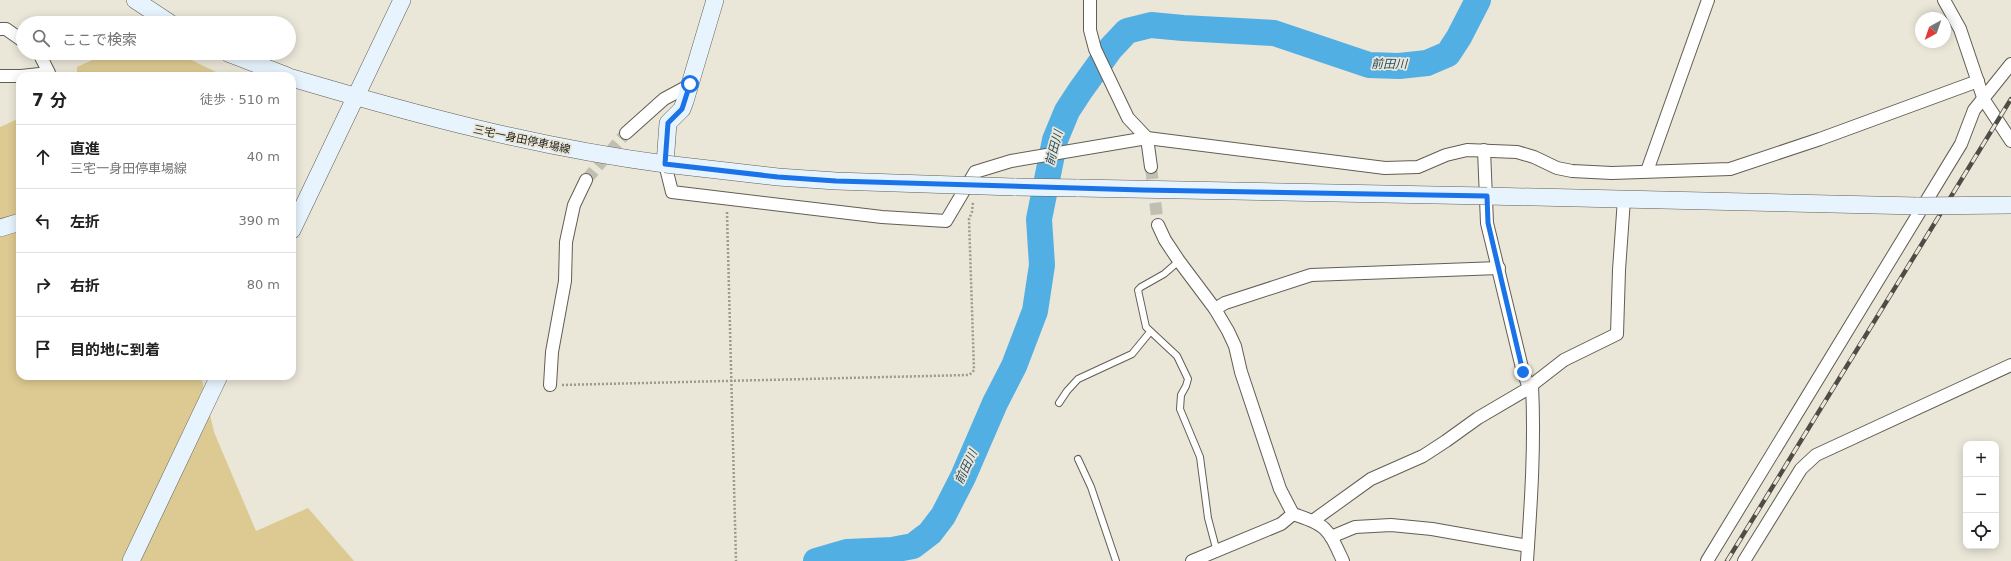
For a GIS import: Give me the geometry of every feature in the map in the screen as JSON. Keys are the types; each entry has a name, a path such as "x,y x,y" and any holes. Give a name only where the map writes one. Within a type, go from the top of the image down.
{"street":[{"path":"136,0 160,16"},
{"path":"296,222 322,171 355,96 402,0"},
{"path":"715,0 682,109 668,123 665,164 672,192 866,215 946,221 975,172 1011,161 1147,138 1386,168 1418,167 1458,151 1484,150 1517,152 1534,157 1557,168 1572,171 1612,173 1730,169 1737,168 1978,81"},
{"path":"1090,0 1090,30 1095,49 1128,118 1147,138 1151,166"},
{"path":"1647,171 1708,0"},
{"path":"1944,0 1960,29 1984,100 2011,141"},
{"path":"0,29 6,29 16,36"},
{"path":"43,60 49,72"},
{"path":"246,60 277,72"},
{"path":"1707,561 1961,144 1974,110 1984,100 2011,64"},
{"path":"0,76 16,76"},
{"name":"三宅一身田停車場線","path":"296,79 444,122 541,144 665,164 778,177 836,181 1142,190 1918,206 2011,205"},
{"path":"626,133 664,99 690,84"},
{"path":"1484,150 1488,223 1523,372 1530,386 1533,441 1527,561"},
{"path":"550,385 552,352 565,281 566,242 574,205 586,180"},
{"path":"1314,520 1371,479 1423,456 1478,418 1530,386 1564,360 1617,334 1619,270 1624,199"},
{"path":"0,228 16,223"},
{"path":"1158,225 1165,240 1179,261 1215,309 1234,346 1241,372 1280,489 1293,514 1319,523 1331,536 1343,561"},
{"path":"1215,309 1225,303 1311,275 1359,272 1498,268"},
{"path":"1744,561 1801,469 1816,455 2011,365"},
{"path":"131,561 217,380"},
{"path":"1192,561 1220,554 1281,524 1293,514"},
{"path":"1331,536 1355,526 1391,525 1432,529 1528,546"}],"lane":[{"path":"1179,261 1164,274 1138,290 1144,321 1150,332 1177,356 1188,379 1181,395 1180,409 1200,457 1208,518 1220,554"},
{"path":"1059,403 1078,379 1132,354 1150,332"},
{"path":"1078,459 1091,488 1116,561"}],"path":[{"path":"550,385 731,382 961,376 972,374 969,220 972,212 973,196"},
{"path":"727,198 736,561"}],"shaded area":[{"path":"92,60 191,60 216,72 77,72 77,67"},
{"path":"16,120 16,380 202,380 214,432 256,531 308,508 354,561 0,561 0,127"}],"waterway":[{"name":"前田川","path":"816,561 847,552 892,550 913,546 930,533 943,516 963,477 995,403 1014,366 1035,311 1042,265 1039,219 1055,140 1067,111 1080,91 1111,48 1127,31 1151,25 1274,33 1369,65 1399,66 1427,63 1448,54 1459,37 1478,0"}],"tunnel":[{"path":"586,180 626,133"},
{"path":"1151,167 1158,225"}],"railway":[{"path":"1727,561 2011,99"}],"route":[{"path":"690,84 682,109 668,123 665,164 778,177 836,181 1142,190 1487,196 1488,223 1523,372"}]}
